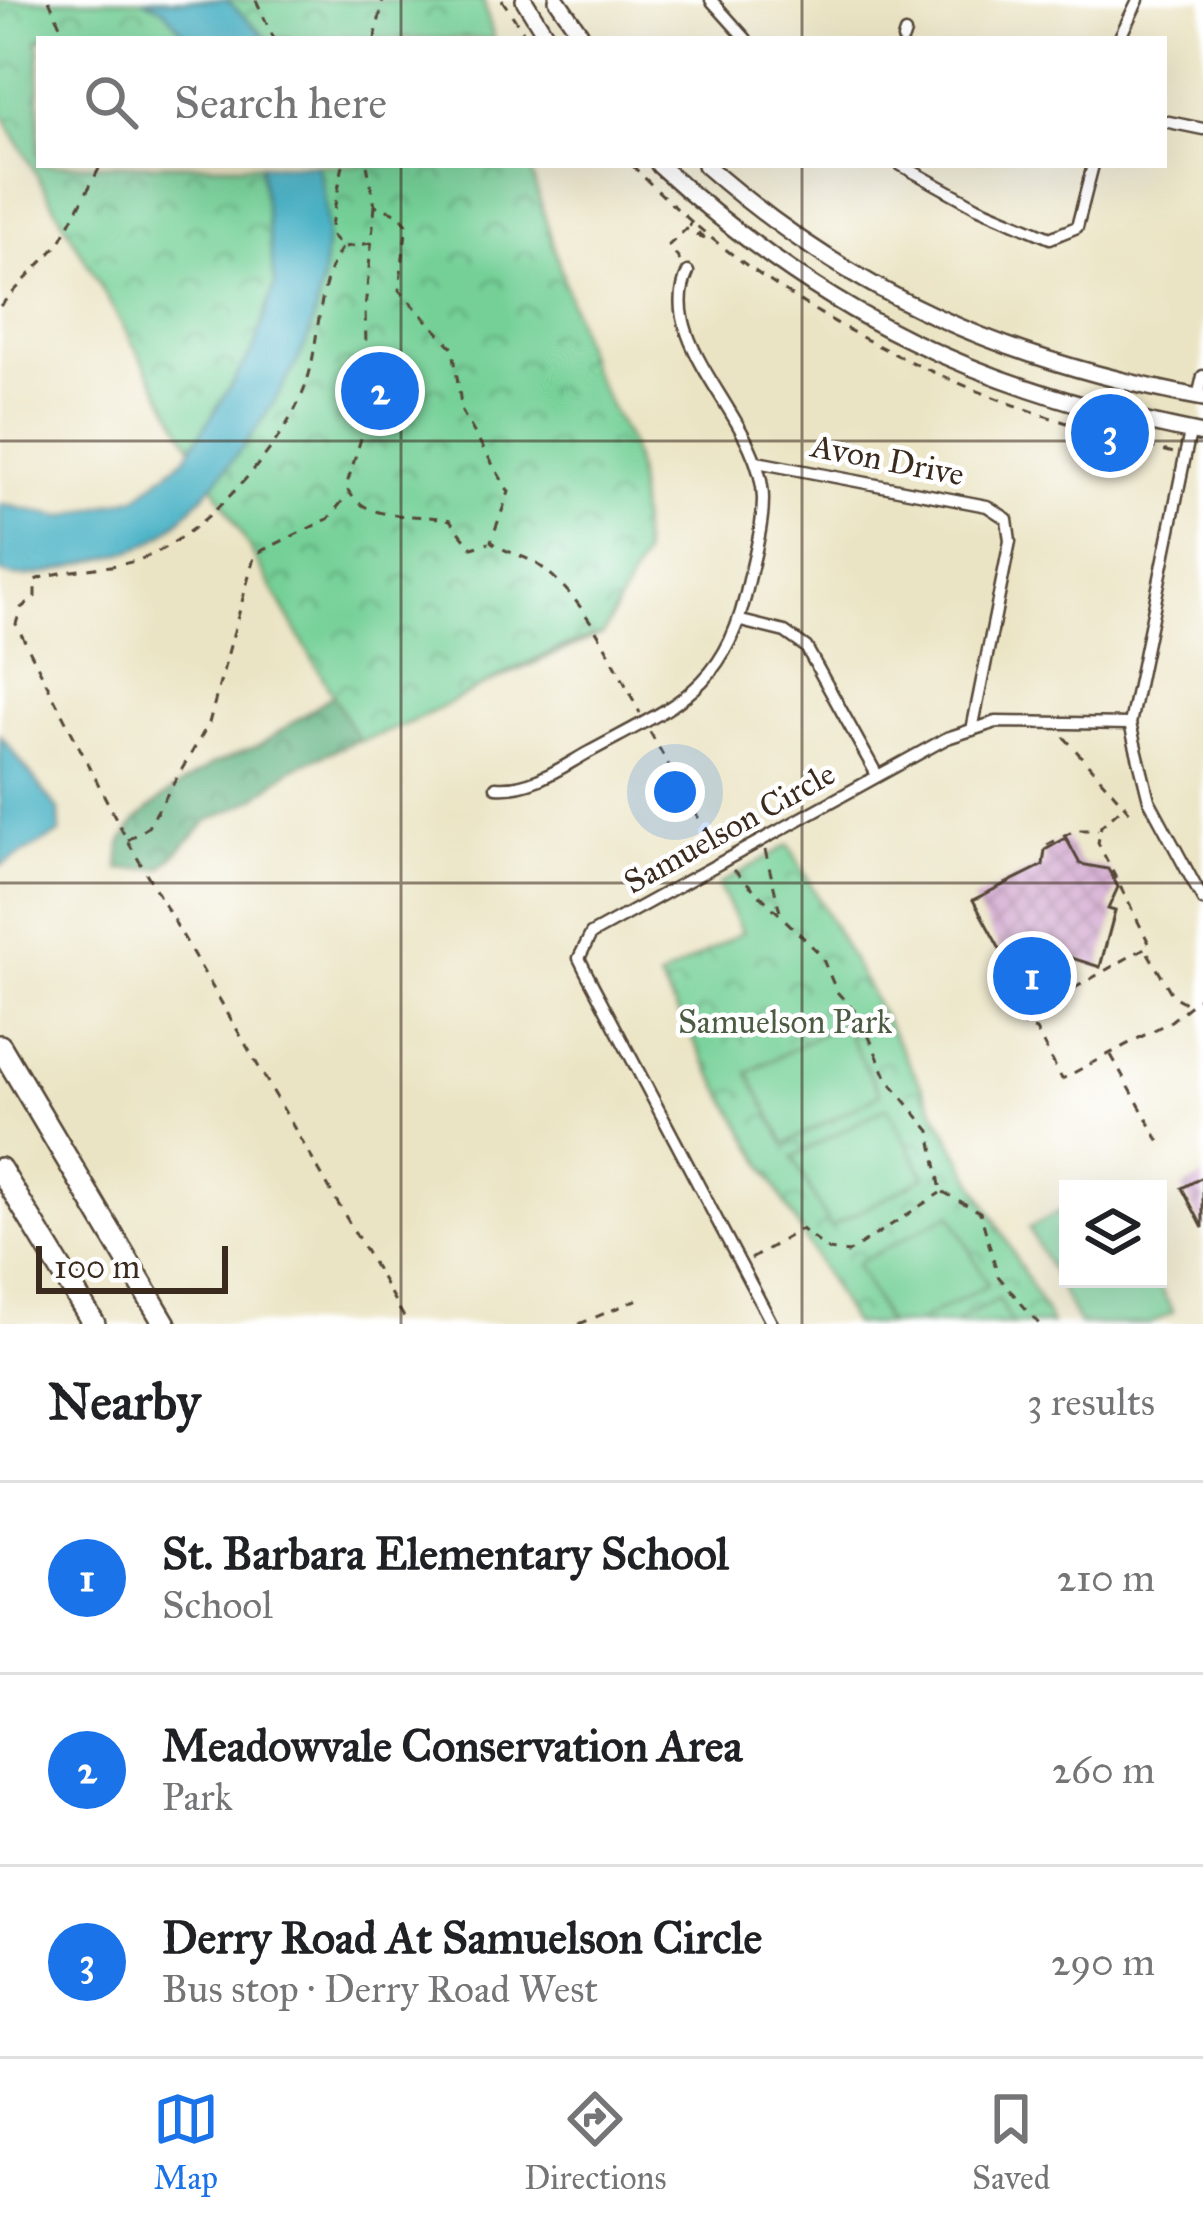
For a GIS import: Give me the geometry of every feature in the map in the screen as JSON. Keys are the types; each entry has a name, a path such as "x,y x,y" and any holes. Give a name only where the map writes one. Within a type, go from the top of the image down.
{"highway":[{"path":"0,1046 165,1324"},
{"path":"0,1169 94,1324"}],"main road":[{"path":"524,0 546,36"},
{"path":"557,0 582,36"},
{"path":"663,168 786,271 906,340 1041,397 1196,433"},
{"path":"709,168 805,247 940,322 1052,364 1201,398"}],"street":[{"path":"711,0 743,36"},
{"path":"1120,36 1138,0"},
{"path":"1167,122 1203,129"},
{"path":"906,168 977,208 1050,238 1077,227 1092,168"},
{"path":"496,788 536,781 672,707 715,670 741,621 762,520 757,461 690,339 678,297 688,272"},
{"path":"1201,398 1203,376"},
{"path":"1196,433 1130,724 1140,780 1203,900"},
{"name":"Avon Drive","path":"757,461 987,506 1006,519 1010,541 972,730"},
{"path":"741,621 785,632 806,647 878,776"},
{"name":"Samuelson Circle","path":"772,1324 579,958 591,934 878,776 972,730 996,722 1130,724"}],"path":[{"path":"50,0 65,36"},
{"path":"256,0 273,36"},
{"path":"376,36 383,0"},
{"path":"502,0 526,36"},
{"path":"0,307 59,244 98,168"},
{"path":"342,168 331,235 343,248"},
{"path":"127,840 148,826 209,723 255,554 328,519 348,492 347,476 368,416 365,309 375,206 368,168"},
{"path":"348,492 399,518 450,520 472,548 483,549 508,492 462,412 452,347 399,290 405,220 375,206"},
{"path":"688,272 669,244 686,229 706,244 688,225 692,221"},
{"path":"372,243 343,248 332,261 320,342 303,401 230,498 147,556 35,580 35,597 21,608 16,624 127,840 408,1324"},
{"path":"490,542 529,559 564,587 598,634 641,716"},
{"path":"1053,722 1130,812"},
{"path":"649,730 718,854"},
{"path":"1025,1002 1043,1006 1147,951 1150,945 1098,843 1100,830 1126,804"},
{"path":"1046,845 1076,830 1100,830"},
{"path":"760,840 773,869 781,918"},
{"path":"730,865 821,956 837,992 861,1018 887,1079 930,1131 941,1191"},
{"path":"1147,951 1174,996 1189,1006"},
{"path":"1016,1023 1036,1030 1062,1079 1203,995"},
{"path":"1110,1053 1160,1142"},
{"path":"740,1266 801,1228 829,1250 848,1253 941,1191"},
{"path":"941,1191 980,1212 998,1276 1039,1324"},
{"path":"579,1324 641,1298"}],"green space":[{"path":"0,0 483,0 493,36 36,36 36,168 530,168 590,367 629,442 636,468 643,556 603,634 539,657 421,717 359,741 0,110"},
{"path":"601,634 291,769 256,798 206,822 162,868 119,870 121,844 135,821 166,795 211,765 260,745 377,665"},
{"name":"Samuelson Park","path":"789,845 1052,1324 853,1324 659,979 742,932 718,885"},
{"path":"842,1023 880,1094 785,1144 748,1073"},
{"path":"887,1107 925,1177 830,1227 793,1157"},
{"path":"1059,1212 1059,1286 1029,1228"},
{"path":"951,1214 988,1285 914,1324 888,1324 856,1264"},
{"path":"1060,1288 1160,1288 1173,1312 1150,1324 1079,1324"},
{"path":"999,1299 1012,1324 953,1324"}],"water":[{"path":"143,0 227,0 264,36 186,36 164,10"},
{"path":"260,168 318,168 327,226 321,289 311,329 287,381 244,446 195,505 151,542 40,575 0,572 0,504 63,517 137,497 186,457 253,350 275,284"},
{"path":"0,735 59,811 60,833 0,866"}],"building":[{"path":"1066,838 1080,864 1108,869 1118,887 1108,909 1115,911 1100,967 1069,957 1019,984 973,900 1043,865 1045,850"},
{"path":"1203,1177 1203,1228 1182,1188"}],"place":[{"name":"Meadowvale Conservation Area","path":"380,391"},
{"name":"Derry Road At Samuelson Circle","path":"1110,433"},
{"name":"St. Barbara Elementary School","path":"1032,976"}]}
